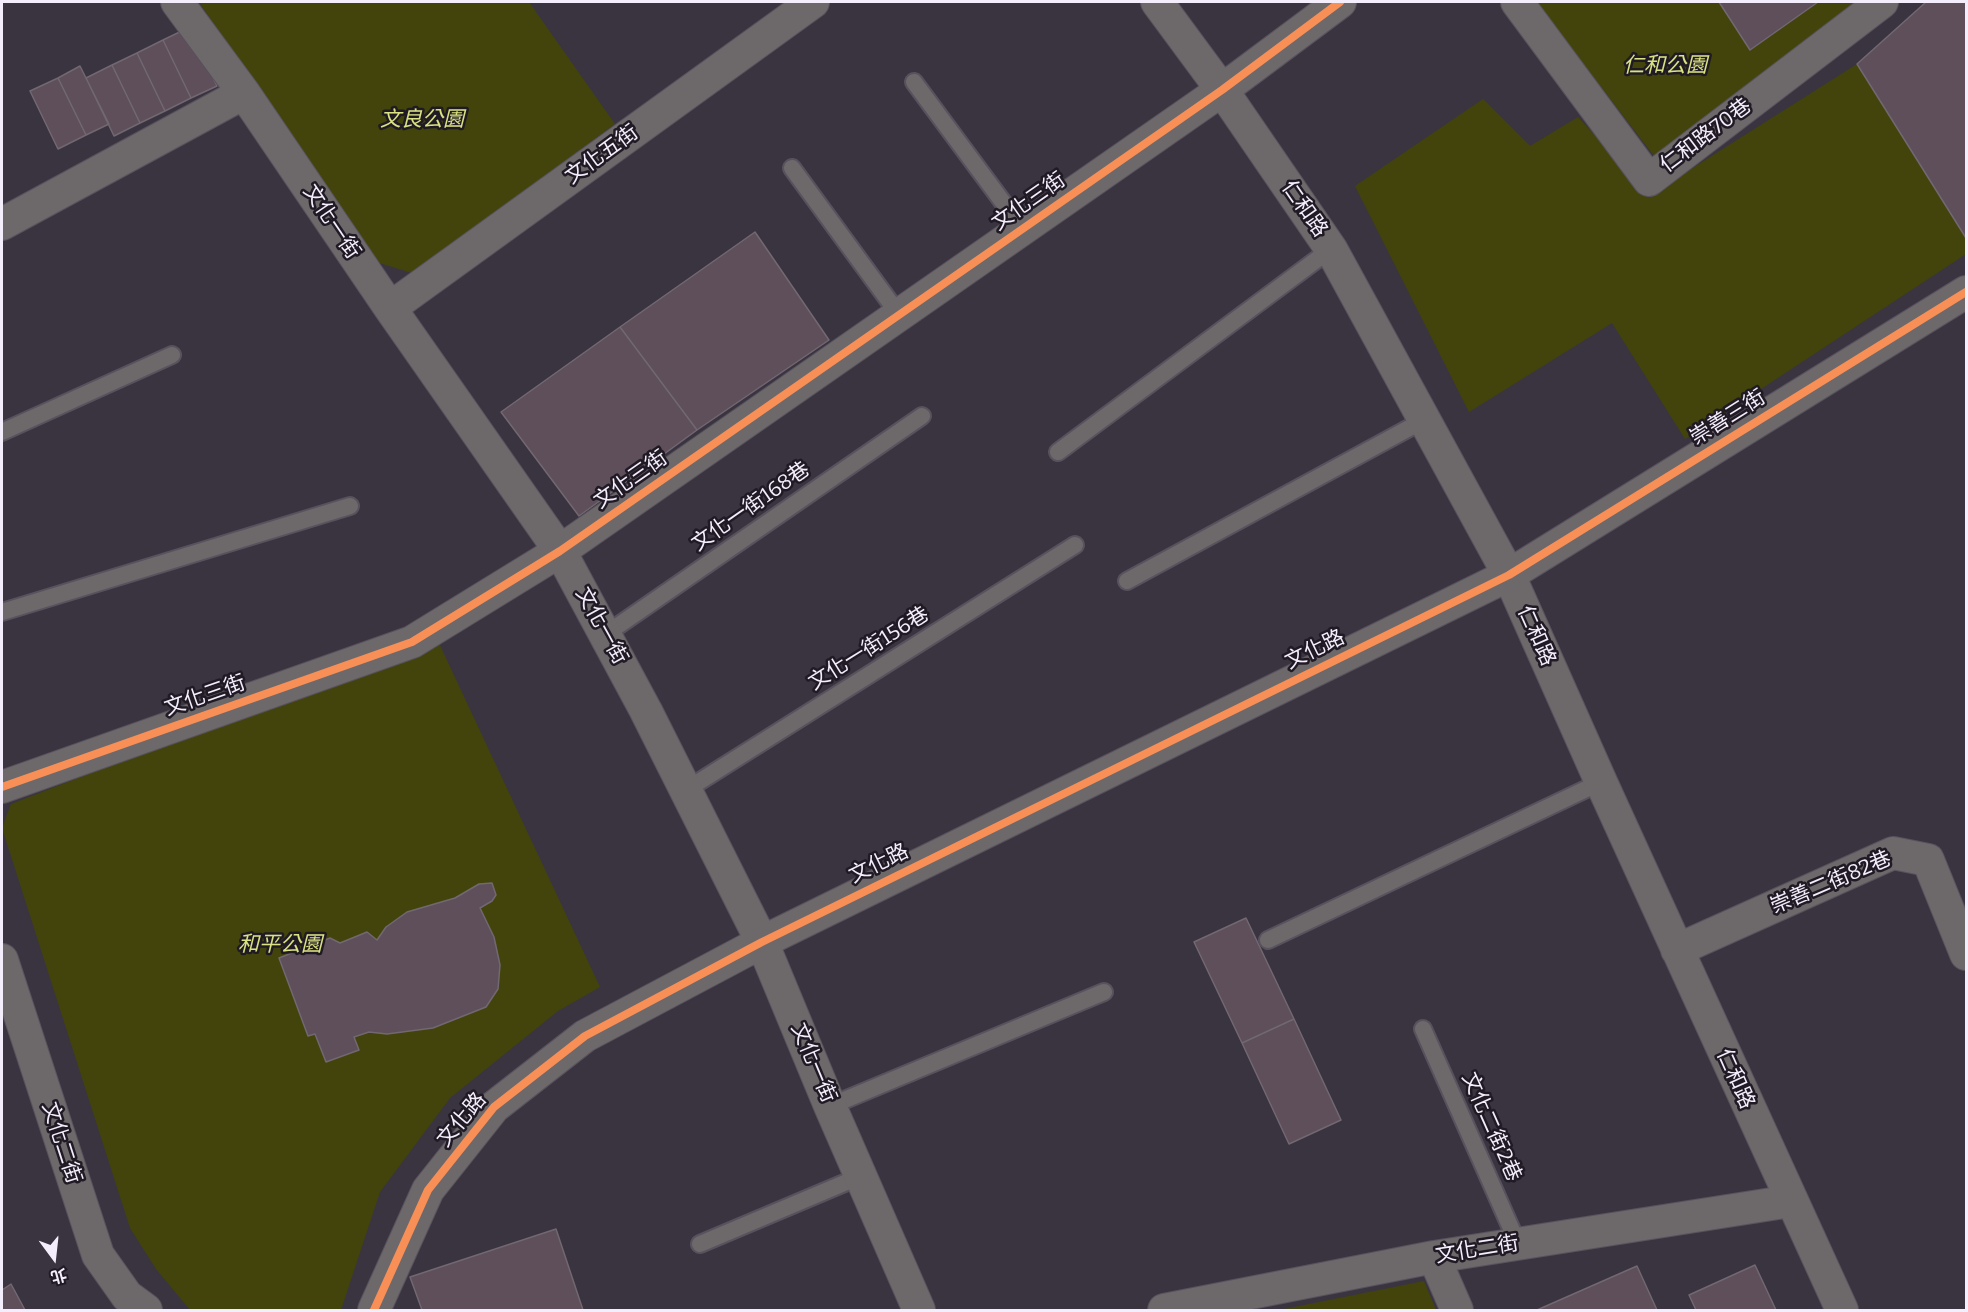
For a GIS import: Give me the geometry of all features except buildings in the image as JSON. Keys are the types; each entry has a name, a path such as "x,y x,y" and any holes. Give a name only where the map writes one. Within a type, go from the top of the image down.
{"street":[{"name":"文化一街","path":"177,2 244,93 390,308 560,551 606,634 762,942 919,1311"},
{"name":"文化五街","path":"390,308 813,2"},
{"name":"仁和路","path":"1156,2 1222,90 1331,249 1509,575 1842,1311"},
{"path":"1222,90 1340,2"},
{"name":"仁和路70巷","path":"1517,2 1649,180 1882,2"},
{"name":"文化三街","path":"2,787 412,642 560,551 1222,90"},
{"path":"2,224 244,93"},
{"name":"崇善三街","path":"1509,575 1966,292"},
{"name":"文化路","path":"374,1311 428,1190 494,1107 585,1036 762,942 1509,575"},
{"name":"崇善二街82巷","path":"1677,950 1893,852 1928,860 1966,954"},
{"name":"文化二街","path":"2,960 98,1256 127,1296 146,1311"},
{"name":"文化二街","path":"1164,1311 1434,1257 1791,1201"},
{"path":"1434,1257 1457,1311"}],"lane":[{"path":"914,82 1022,228"},
{"path":"792,168 900,316"},
{"path":"1058,452 1331,249"},
{"path":"2,432 172,355"},
{"name":"文化一街168巷","path":"606,634 922,416"},
{"path":"1126,581 1424,420"},
{"path":"2,612 350,506"},
{"name":"文化一街156巷","path":"686,790 1075,545"},
{"path":"1268,940 1601,782"},
{"path":"830,1106 1104,992"},
{"name":"文化二街2巷","path":"1423,1029 1518,1244"},
{"path":"700,1245 861,1176"}],"green space":[{"name":"文良公園","path":"199,2 529,2 615,124 412,273 376,262"},
{"name":"仁和公園","path":"1536,2 1859,2 1654,156"},
{"path":"1857,64 1966,238 1966,254 1685,439 1612,323 1469,412 1355,186 1483,99 1530,146 1578,117 1650,195"},
{"name":"和平公園","path":"437,639 600,987 558,1011 450,1098 380,1192 341,1310 190,1310 156,1269 130,1228 2,828 11,804"},
{"path":"1424,1281 1436,1310 1279,1310"}],"cycle path":[{"path":"2,787 412,642 560,551 1222,90 1340,2"},
{"path":"374,1310 428,1190 494,1107 585,1036 762,942 1509,575 1966,292"}]}
